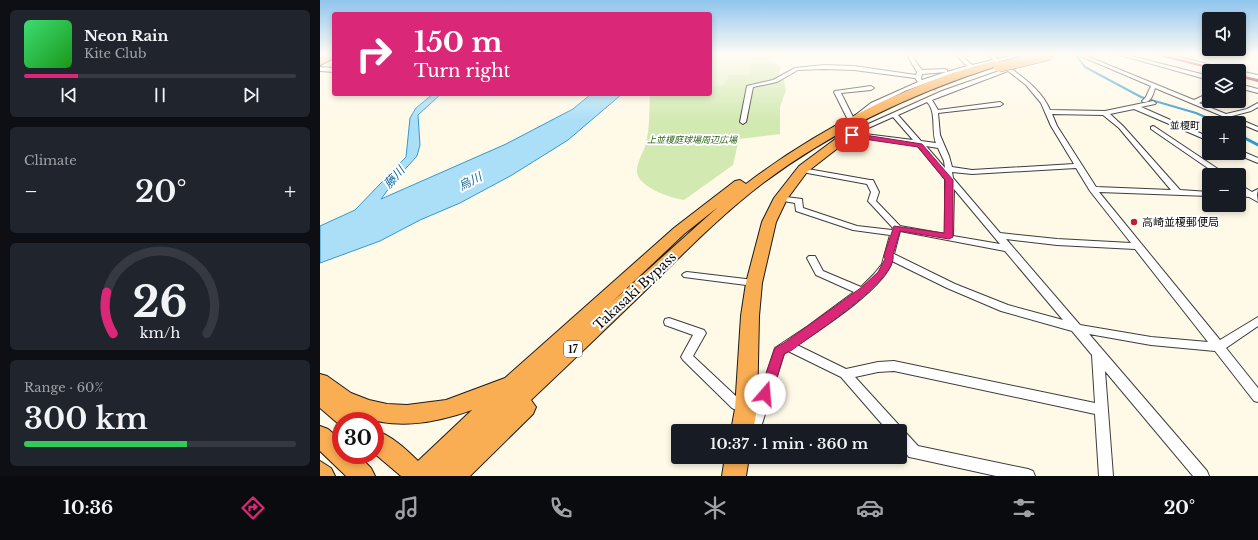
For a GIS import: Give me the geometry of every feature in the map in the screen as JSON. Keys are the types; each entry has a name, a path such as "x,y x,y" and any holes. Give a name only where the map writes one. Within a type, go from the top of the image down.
{"highway":[{"name":"17","path":"715,223 757,182 810,146 854,120 916,91 956,77"},
{"name":"17","path":"715,223 747,200 849,134 941,86 962,77"},
{"name":"17","path":"743,424 746,409 750,316 754,284 769,222 797,169 810,152 850,128 895,111"},
{"name":"17","path":"418,476 516,380 699,214 772,164 810,146"},
{"name":"Takasaki Bypass","path":"436,476 715,223"},
{"name":"Takasaki Bypass","path":"453,476 634,303 715,223"},
{"path":"320,382 353,404 388,414 406,415 432,412 463,405 516,380"},
{"path":"320,395 340,412"},
{"path":"320,436 332,447"},
{"path":"384,447 399,458 418,476"},
{"path":"350,464 363,476"},
{"path":"734,476 736,464"},
{"path":"320,473 323,476"}],"street":[{"path":"742,122 750,86 775,81 782,77"},
{"path":"920,77 923,84"},
{"path":"871,88 837,92 846,113 854,120 858,114 871,106 939,77"},
{"path":"849,134 927,99 941,91 977,77"},
{"path":"1018,77 1028,84 1044,102 1054,126 1093,189 1258,397"},
{"path":"1131,77 1256,127"},
{"path":"1049,112 1105,113 1137,108 1148,100 1153,87"},
{"path":"1246,88 1258,91"},
{"path":"927,99 932,104 935,112 936,130 940,146 948,163 949,237"},
{"path":"1196,102 1202,99"},
{"path":"935,112 1000,104"},
{"path":"1228,115 1249,110 1258,105"},
{"path":"1137,108 1202,136"},
{"path":"1249,110 1258,114"},
{"path":"895,111 920,145 949,175 997,235 1202,476"},
{"path":"1105,113 1121,127 1177,192"},
{"path":"1153,128 1213,168"},
{"path":"849,134 920,145 940,146"},
{"path":"1246,155 1258,161"},
{"path":"949,175 972,172 1079,166"},
{"path":"797,169 870,182 875,192 872,201 896,230"},
{"path":"1093,189 1202,194"},
{"path":"1246,190 1256,195"},
{"path":"1246,194 1256,195"},
{"path":"781,198 799,201 799,209 856,228 896,230 949,237 1009,249"},
{"path":"755,424 779,351 863,292 882,274 889,259 896,230"},
{"path":"997,235 1057,242 1138,246"},
{"path":"889,255 952,286 1005,308 1076,328 1151,341 1218,347 1258,321"},
{"path":"812,258 819,273 863,292"},
{"path":"687,275 754,284"},
{"path":"669,322 700,333 687,357 736,404 746,409"},
{"path":"788,346 846,374 890,424"},
{"path":"1098,354 1106,476"},
{"path":"846,374 878,367 894,366 1102,410"},
{"path":"907,444 914,452 1028,476"}],"green space":[{"name":"上並榎庭球場周辺広場","path":"712,77 778,77 784,80 786,90 780,107 780,134 739,139 733,165 684,200 656,191 649,187 639,177 637,169 645,146 649,125 650,96 712,96"},
{"path":"712,77 728,77 725,85 712,87"}],"water":[{"path":"431,96 439,96 418,115 420,145 417,156 396,179 381,199 506,144 573,109 589,96 620,96 568,140 512,175 460,203 420,220 380,241 320,263 320,226 355,210 406,157 410,118 416,108"}],"waterway":[{"path":"1104,77 1141,97 1203,116"},
{"path":"1246,139 1258,145"}],"tunnel":[{"path":"924,84 939,90"}],"railway":[{"path":"1246,78 1258,81"}],"place":[{"name":"高崎並榎郵便局","path":"1134,222"}],"district":[{"name":"並榎町","path":"1185,125"}],"route":[{"path":"765,394 779,351 866,289 882,274 889,259 897,228 949,237 949,180 920,145 852,135"}],"water label":[{"name":"藤川","path":"394,177"},
{"name":"烏川","path":"470,181"}]}
